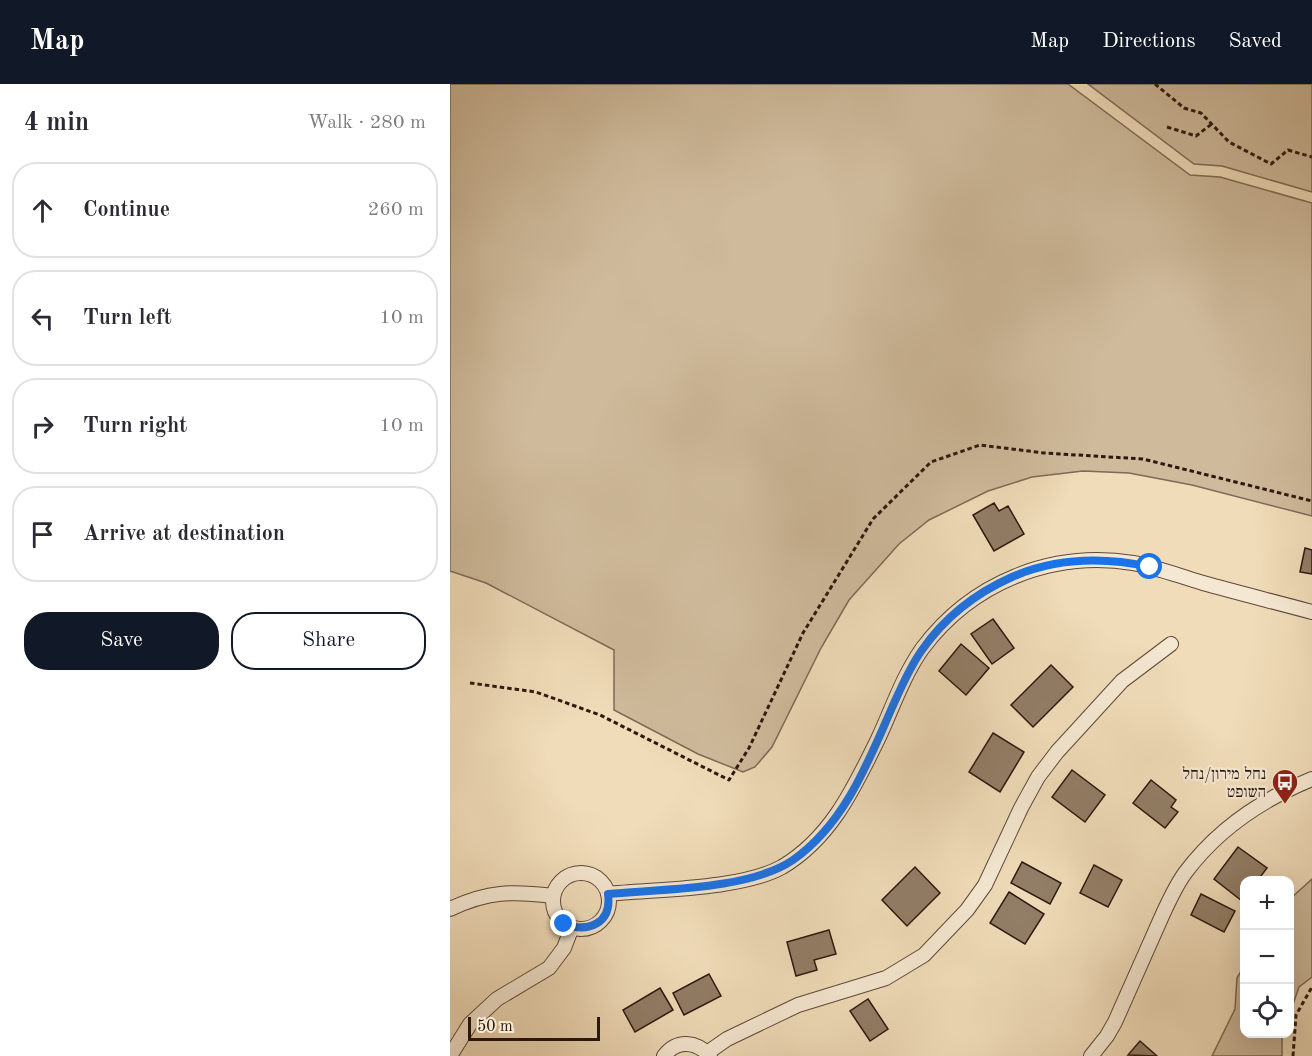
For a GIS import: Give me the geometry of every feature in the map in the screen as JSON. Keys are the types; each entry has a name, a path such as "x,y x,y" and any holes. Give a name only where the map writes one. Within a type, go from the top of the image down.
{"street":[{"path":"608,894 725,884 779,868 793,860 831,825 849,797 901,687 921,651 943,624 967,603 995,584 1028,570 1075,561 1132,563 1312,612"},
{"path":"664,1056 671,1049 685,1044 694,1044 703,1048 708,1055 727,1039 798,1005 886,978 924,955 968,910 985,885 1021,808 1038,777 1057,752 1122,681 1171,644"},
{"path":"1091,1056 1115,1022 1165,909 1184,874 1205,850 1254,808 1285,790 1312,779"},
{"path":"579,873 590,874 598,879 608,894 607,911 598,923 590,928 564,924 557,917 553,905 553,896 560,882 567,876 579,873"},
{"path":"450,909 473,898 494,894 521,892 553,896"},
{"path":"450,1056 471,1024 497,999 549,968 564,948 573,927"}],"path":[{"path":"1155,84 1184,108 1202,113 1228,142 1271,164 1288,150 1312,157"},
{"path":"1167,127 1196,136 1213,123"},
{"path":"470,683 536,692 600,715 729,780 749,748 803,633 873,519 931,462 980,445 1044,453 1143,459 1312,501"},
{"path":"1293,1056 1296,1015 1312,987"}],"shaded area":[{"path":"450,84 1068,84 1190,175 1220,177 1312,203 1312,516 1192,485 1129,473 1083,471 1032,477 988,491 929,520 899,544 849,600 821,648 772,747 755,767 743,772 698,754 614,710 614,650 486,583 450,571"},
{"path":"1088,84 1312,84 1312,192 1222,166 1194,164"},
{"path":"1312,879 1312,977 1299,987 1294,1001 1294,930 1294,895"},
{"path":"1240,973 1240,1038 1282,1038 1282,1056 1212,1056 1235,1009 1237,978"}],"building":[{"path":"994,503 999,511 1008,506 1024,534 994,551 973,515"},
{"path":"1305,548 1312,550 1312,574 1300,572"},
{"path":"993,619 1014,648 992,664 971,634"},
{"path":"961,644 989,668 966,695 939,671"},
{"path":"1051,665 1073,687 1033,727 1011,705"},
{"path":"993,733 1024,752 1000,792 969,772"},
{"path":"1072,770 1105,795 1085,822 1052,797"},
{"path":"1151,780 1176,800 1171,807 1178,812 1165,828 1133,803"},
{"path":"1238,847 1267,868 1261,876 1240,876 1240,899 1214,879"},
{"path":"1022,862 1061,883 1050,904 1011,883"},
{"path":"1094,865 1122,880 1108,907 1080,893"},
{"path":"915,867 940,893 907,926 882,900"},
{"path":"1009,892 1044,914 1025,944 990,923"},
{"path":"1201,894 1235,911 1224,932 1191,915"},
{"path":"829,930 836,954 814,960 817,970 796,976 787,942"},
{"path":"709,974 721,996 684,1015 673,993"},
{"path":"660,988 673,1010 635,1032 623,1010"},
{"path":"868,999 888,1029 870,1041 850,1011"},
{"path":"1140,1041 1157,1056 1128,1055"}],"place":[{"name":"נחל מירון/נחל השופט","path":"1285,805"}],"route":[{"path":"564,924 576,929 590,928 598,923 607,911 608,894 725,884 779,868 793,860 831,825 849,797 901,687 921,651 943,624 967,603 995,584 1028,570 1064,562 1097,560 1150,567"}]}
